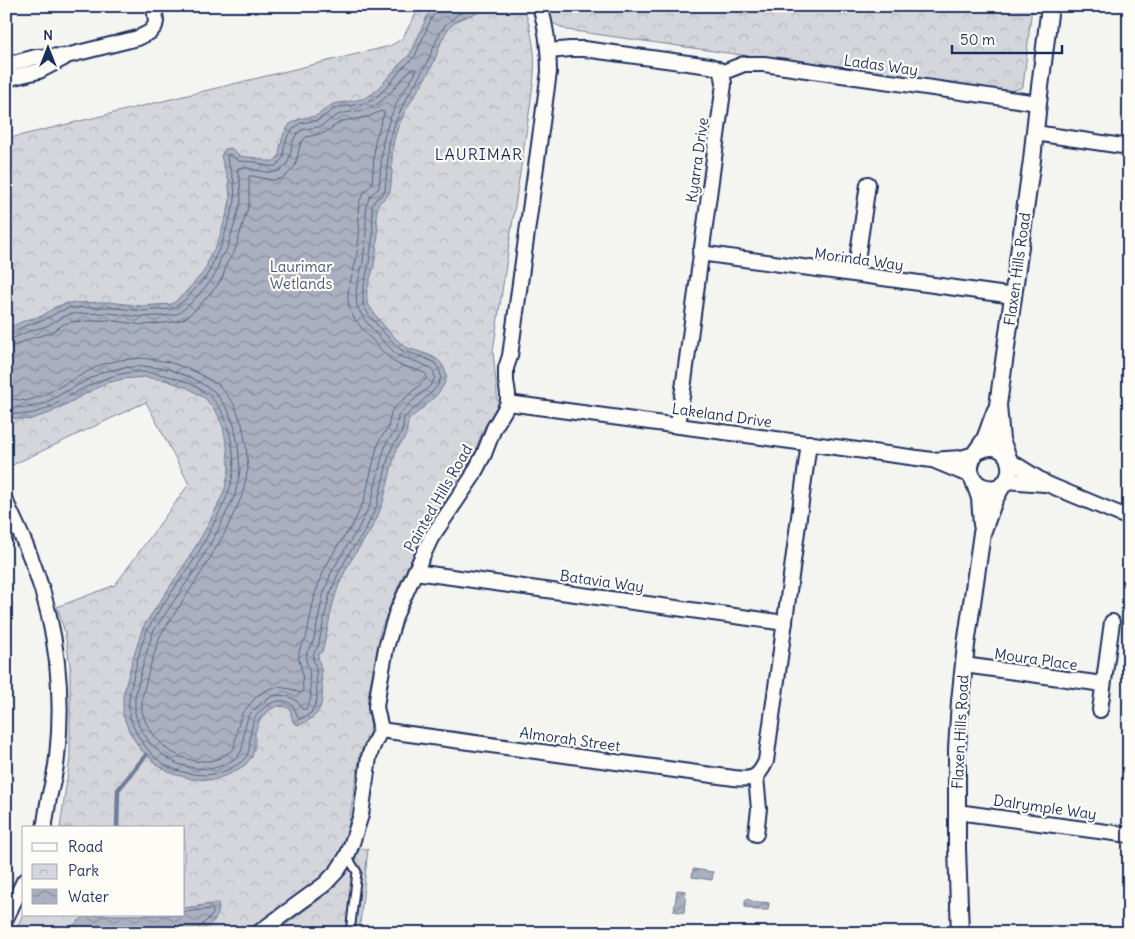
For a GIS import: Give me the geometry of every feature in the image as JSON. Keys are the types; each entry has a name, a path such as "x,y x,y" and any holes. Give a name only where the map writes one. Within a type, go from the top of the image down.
{"street":[{"path":"6,64 36,57 66,56 144,36 155,26 154,6"},
{"path":"508,403 506,368 510,356 548,81 549,50 540,6"},
{"name":"Flaxen Hills Road","path":"976,453 985,438 998,404 1014,296 1050,6"},
{"path":"549,50 584,49 710,66 717,68 722,73"},
{"path":"6,79 39,71 66,56"},
{"name":"Ladas Way","path":"722,73 744,64 764,64 1038,103"},
{"name":"Kyarra Drive","path":"678,426 724,84 722,73"},
{"path":"1035,134 1129,147"},
{"path":"855,274 868,184"},
{"name":"Morinda Way","path":"700,253 1014,296"},
{"name":"Lakeland Drive","path":"508,403 932,460 961,458 976,453"},
{"name":"Painted Hills Road","path":"265,931 325,884 338,870 347,856 361,815 369,757 380,730 377,699 386,648 396,614 431,538 471,479 484,454 494,428 508,403"},
{"name":"Flaxen Hills Road","path":"998,404 1001,440 1008,458"},
{"path":"756,834 759,809 756,777 766,761 809,443"},
{"path":"1047,484 1005,483 992,488 985,488 979,485 973,478 970,467 971,460 976,453 984,448 990,447 1002,450 1008,458 1047,484 1129,518"},
{"path":"1005,483 1010,475 1011,468 1008,458"},
{"name":"Lakeland Drive","path":"932,460 973,478"},
{"name":"Flaxen Hills Road","path":"960,933 957,749 964,665 982,533 980,498 973,478"},
{"name":"Flaxen Hills Road","path":"982,533 994,500 1005,483"},
{"path":"6,502 35,568 44,596 52,630 58,673 60,714 57,757 44,826"},
{"name":"Batavia Way","path":"414,572 785,623"},
{"path":"1100,710 1112,622"},
{"name":"Moura Place","path":"964,665 1103,684"},
{"name":"Almorah Street","path":"380,730 747,780 756,777"},
{"name":"Dalrymple Way","path":"957,812 1129,835"},
{"path":"6,918 22,885"}],"lane":[{"path":"347,856 357,872 350,933"}],"green space":[{"name":"Laurimar Wetlands","path":"420,6 523,6 532,40 534,73 493,351 498,404 484,428 472,458 422,538 401,580 381,629 368,698 371,728 360,754 347,835 336,860 317,882 270,914 248,933 14,933 22,916 185,916 185,826 60,826 70,758 70,665 65,633 57,607 115,585 189,484 146,402 6,468 6,139 390,46 402,39"},
{"path":"548,6 1032,6 1023,87 1006,93 567,30 553,23"},
{"path":"360,848 368,849 359,933 285,933 282,927 327,894 351,867"}],"water":[{"path":"435,6 484,6 484,11 470,15 450,27 441,41 431,68 403,115 393,146 390,191 377,208 378,234 367,301 384,326 402,344 431,356 441,363 446,376 445,382 432,400 408,421 404,440 396,450 377,518 350,562 338,587 322,652 318,654 322,688 319,710 307,721 298,725 293,722 290,709 286,707 277,706 268,711 259,721 255,733 255,746 252,757 245,765 230,774 213,780 193,779 173,774 157,765 140,749 129,731 123,715 123,696 143,627 187,561 224,492 229,470 223,427 218,415 206,399 188,388 165,380 144,377 106,383 50,413 28,420 6,417 6,329 26,320 42,316 55,307 68,303 109,302 142,306 172,304 201,275 217,245 230,200 229,182 221,156 225,149 231,148 240,156 274,161 279,156 284,133 290,124 299,119 316,116 333,104 363,99 372,94 411,53 428,14"},
{"path":"693,869 713,872 712,880 692,877"},
{"path":"677,890 686,891 684,913 674,911"},
{"path":"746,899 769,903 768,910 756,910 745,907"},
{"path":"218,903 219,908 217,916 201,933 54,933 70,928 85,916 185,916 185,908"}],"waterway":[{"path":"117,826 118,790 146,755"}],"district":[{"name":"LAURIMAR","path":"479,154"}]}
